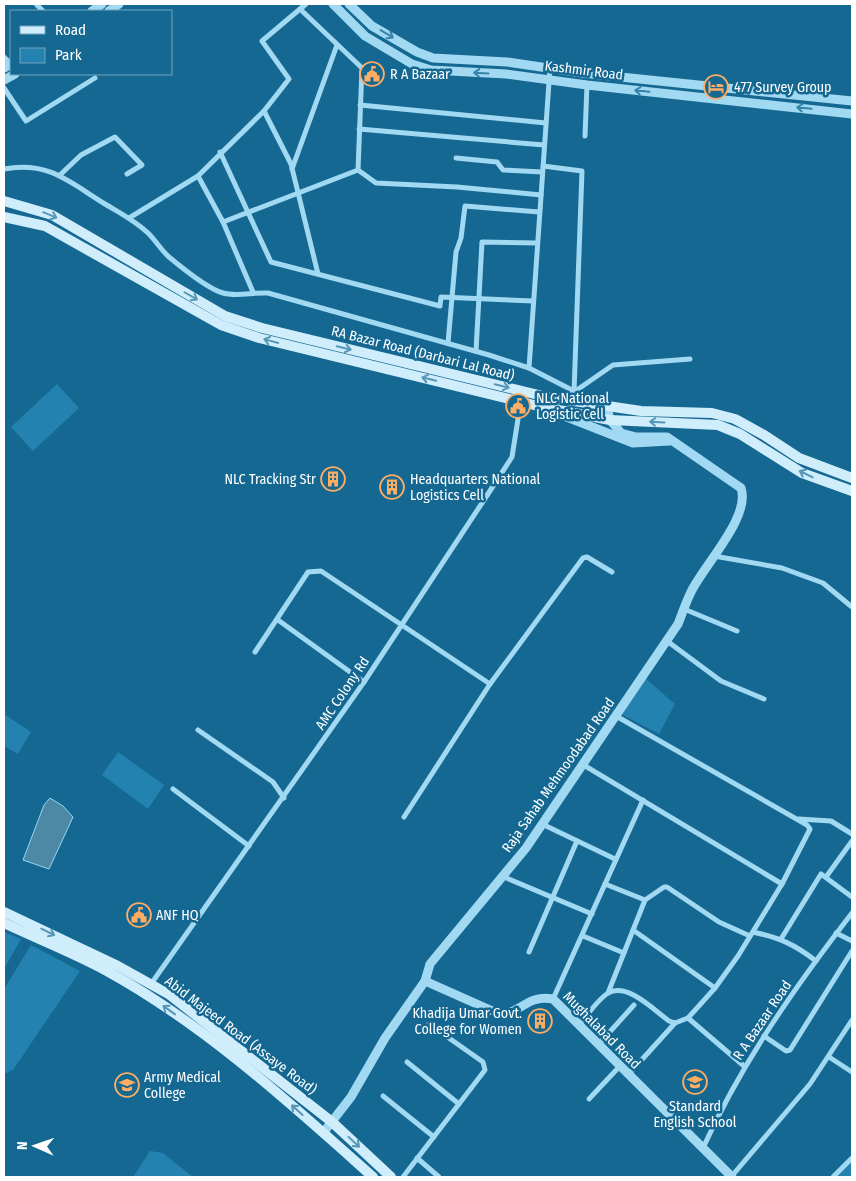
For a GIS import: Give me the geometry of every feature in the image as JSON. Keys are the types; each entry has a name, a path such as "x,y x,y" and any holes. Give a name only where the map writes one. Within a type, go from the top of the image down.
{"main road":[{"name":"RA Bazar Road (Darbari Lal Road)","path":"4,200 52,215 225,316 281,333 546,397 641,411 712,413 735,419 764,434 799,458 852,478"},
{"name":"RA Bazar Road (Darbari Lal Road)","path":"4,216 45,226 221,325 259,338 348,361 521,400 534,405 610,420 718,425 740,434 802,473 852,491"},
{"path":"4,223 32,224"},
{"name":"Abid Majeed Road (Assaye Road)","path":"4,912 170,995 332,1122 391,1177"},
{"name":"Abid Majeed Road (Assaye Road)","path":"4,923 106,970 157,1001 278,1092 372,1177"}],"street":[{"path":"129,218 198,176 220,152 264,111 289,80 262,41 306,4"},
{"name":"Kashmir Road","path":"332,4 365,36 412,64 430,70 506,74 584,85 852,114"},
{"name":"Kashmir Road","path":"349,4 372,26 417,52 433,58 507,62 582,72 852,101"},
{"path":"300,9 362,68 358,170"},
{"path":"292,169 337,45"},
{"path":"529,368 550,68"},
{"path":"582,72 585,136"},
{"path":"4,88 26,121 95,78"},
{"path":"673,95 674,82"},
{"path":"699,97 701,85"},
{"path":"360,105 546,123"},
{"path":"264,111 292,169 318,274"},
{"path":"359,130 544,146"},
{"path":"60,175 81,155 116,137 142,165 128,174"},
{"path":"220,152 271,262 440,306 441,297 533,301"},
{"path":"456,158 496,162 503,170 542,172"},
{"path":"543,166 582,171 574,392"},
{"path":"4,169 16,167 46,169 60,175 129,218 150,234 168,256 221,293 232,295 253,292 268,293 476,351 529,368 574,392 585,403"},
{"path":"223,222 358,170"},
{"path":"358,170 376,183 457,187 541,195"},
{"path":"198,176 223,222 253,292"},
{"path":"448,343 456,252 461,238 466,206 539,212"},
{"path":"476,351 482,242 537,243"},
{"path":"574,392 613,364 690,359"},
{"name":"AMC Colony Rd","path":"151,985 364,682 512,457 521,400"},
{"path":"534,405 632,443 673,440"},
{"path":"607,407 610,420 626,435 657,435 673,440"},
{"name":"Raja Sahab Mehmoodabad Road","path":"323,1133 351,1097 385,1038 425,981 430,964 504,877 667,641 678,624 691,592 736,521 744,501 744,494 741,488 673,440"},
{"path":"714,556 782,568 823,582 852,607"},
{"path":"404,818 490,684 583,558 587,557 612,572"},
{"path":"255,652 278,620 308,572 315,570 321,571 490,684"},
{"path":"684,609 737,631"},
{"path":"278,620 364,682"},
{"path":"667,641 721,681 764,699"},
{"path":"608,994 619,990 628,992 668,1021 675,1022 688,1018 715,988 752,934 782,884 810,829 796,819 616,716"},
{"path":"198,730 273,782 284,798"},
{"path":"582,764 782,884"},
{"path":"173,789 250,846"},
{"path":"553,1000 643,800"},
{"path":"796,819 831,820 852,834"},
{"path":"542,824 615,859"},
{"path":"529,952 577,841"},
{"path":"826,877 852,841"},
{"path":"781,938 819,876 826,877 852,897"},
{"path":"504,877 592,914"},
{"path":"605,884 645,900"},
{"path":"578,1026 608,994 645,900 648,896 667,887 719,922 752,934 781,938 798,947 816,961"},
{"name":"R A Bazaar Road","path":"703,1148 724,1102 744,1066 816,961 852,913"},
{"path":"633,930 715,988"},
{"path":"836,934 852,941"},
{"path":"583,936 624,953"},
{"path":"764,1036 786,1051 790,1050 852,951"},
{"name":"Mughalabad Road","path":"425,981 497,1013 507,1014 531,999 542,997 553,1000 731,1177"},
{"path":"598,1045 634,1005"},
{"path":"688,1018 744,1066"},
{"path":"731,1177 795,1103 852,1020"},
{"path":"628,1075 675,1022"},
{"path":"403,1177 485,1070 483,1062 429,1024"},
{"path":"847,1028 852,1032"},
{"path":"829,1056 852,1072"},
{"path":"407,1062 459,1104"},
{"path":"589,1099 619,1067"},
{"path":"383,1096 434,1137"},
{"path":"417,1158 439,1177"},
{"path":"832,1177 852,1158"}],"green space":[{"path":"57,384 79,408 33,451 11,427"},
{"path":"645,678 675,704 659,734 621,714"},
{"path":"4,714 31,732 18,754 4,746"},
{"path":"118,752 164,785 148,809 102,775"},
{"path":"4,932 21,939 4,969"},
{"path":"31,945 80,971 13,1070 4,1074 4,989"},
{"path":"150,1151 163,1153 193,1177 133,1177"},
{"path":"852,1160 852,1177 834,1177"}],"shaded area":[{"path":"50,798 63,806 73,817 49,869 23,860 44,805"}],"place":[{"name":"R A Bazaar","path":"372,74"},
{"name":"477 Survey Group","path":"716,87"},
{"name":"NLC National Logistic Cell","path":"518,406"},
{"name":"NLC Tracking Str","path":"333,479"},
{"name":"Headquarters National Logistics Cell","path":"392,487"},
{"name":"ANF HQ","path":"139,915"},
{"name":"Khadija Umar Govt. College for Women","path":"540,1021"},
{"name":"Standard English School","path":"695,1082"},
{"name":"Army Medical College","path":"127,1085"}]}
